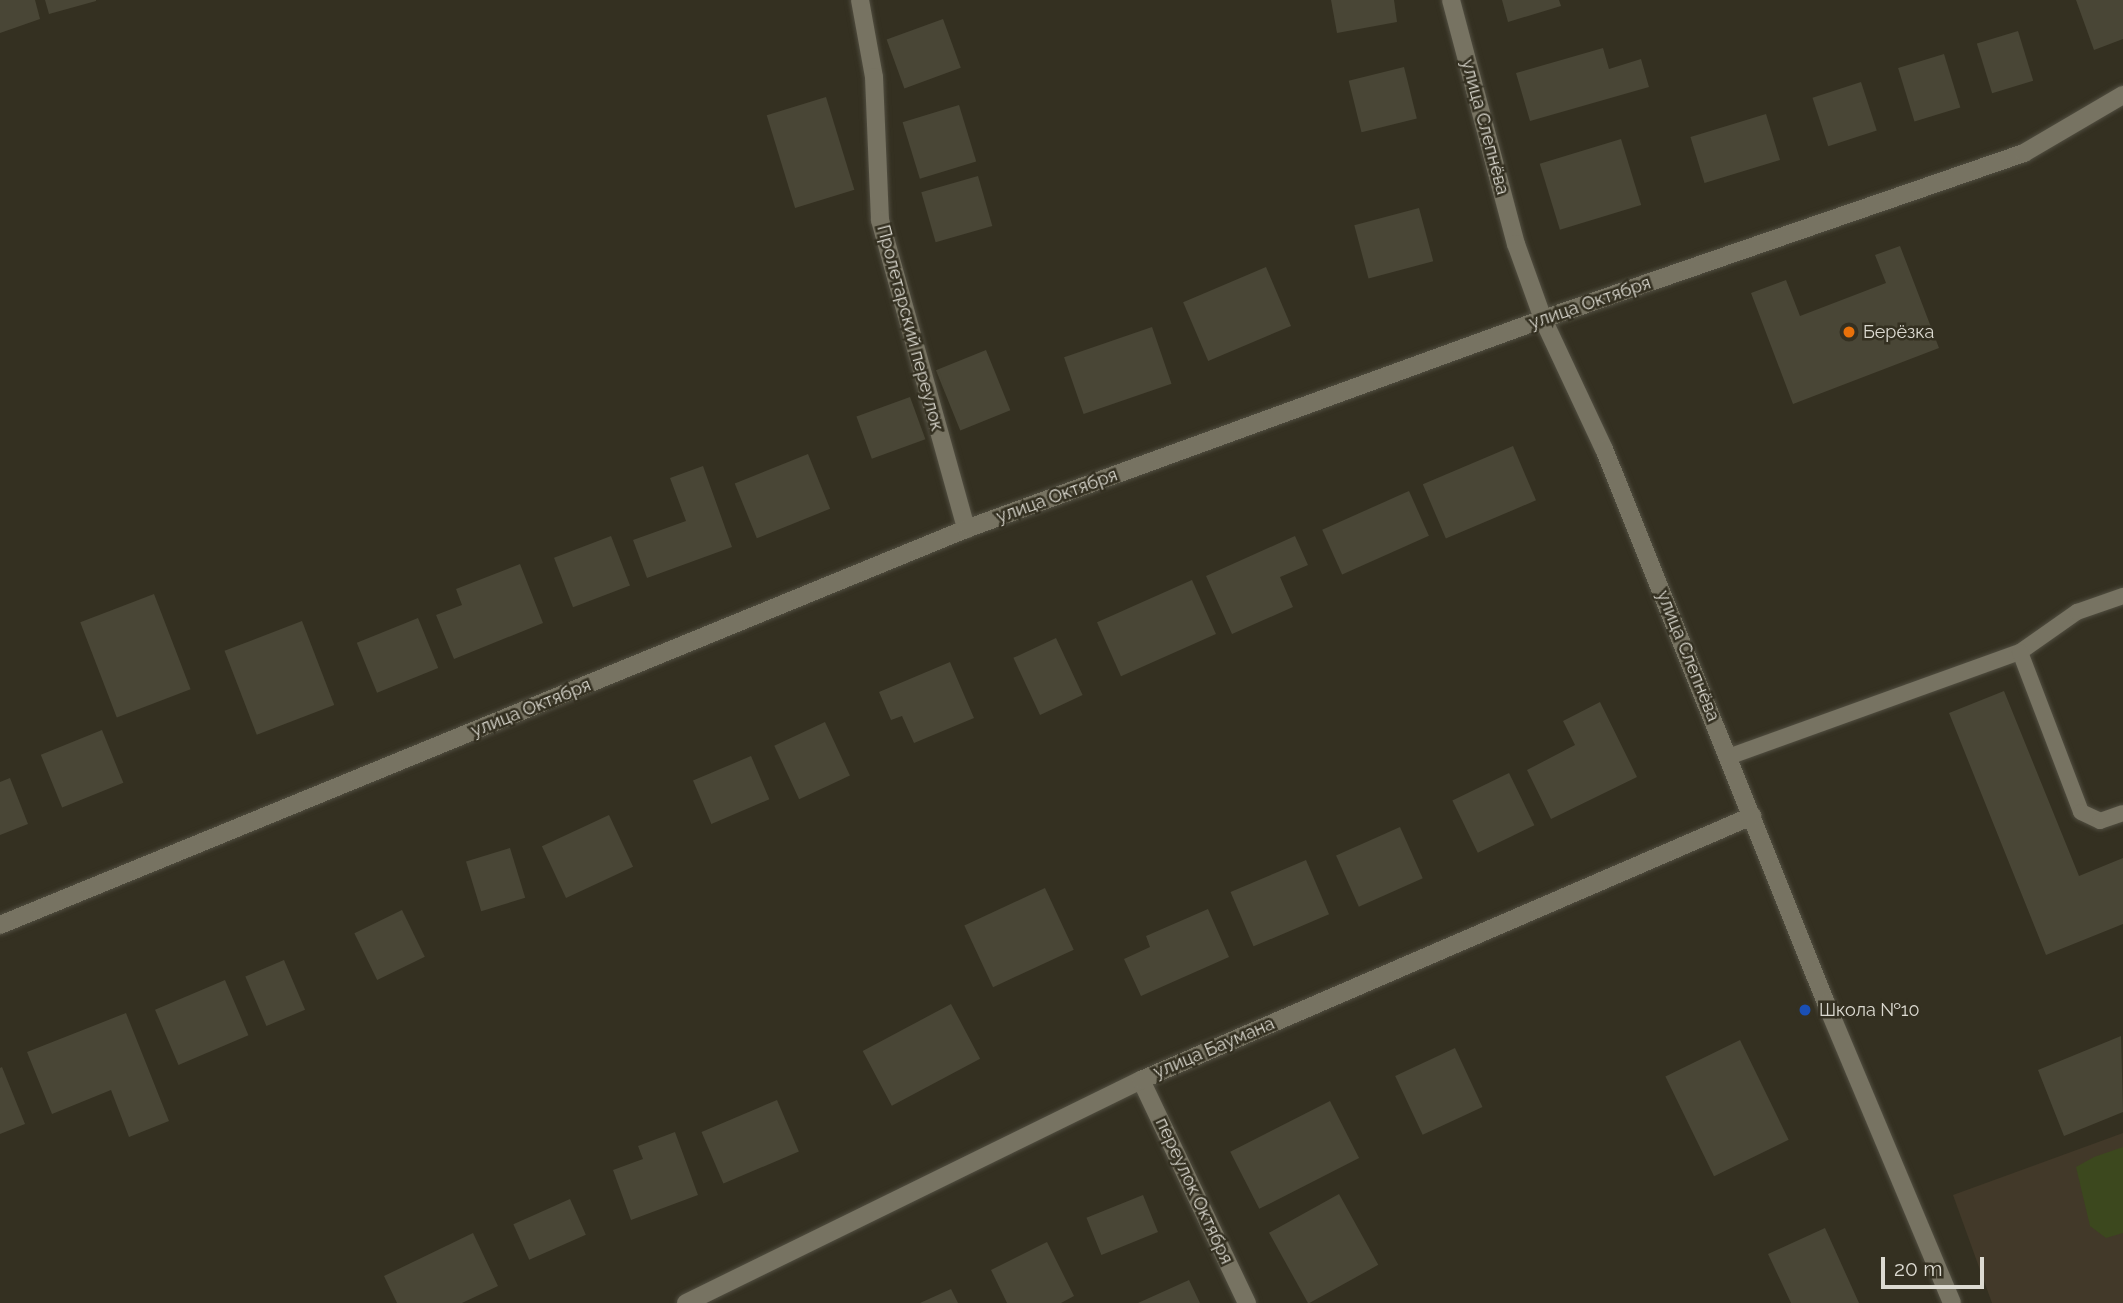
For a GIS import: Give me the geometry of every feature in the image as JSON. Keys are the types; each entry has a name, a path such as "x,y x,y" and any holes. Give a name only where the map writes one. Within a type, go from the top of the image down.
{"street":[{"name":"Пролетарский переулок","path":"860,0 874,77 880,220 966,529"},
{"name":"улица Слепнёва","path":"1451,0 1516,244 1543,319 1604,449 1952,1303"},
{"name":"улица Октября","path":"0,925 966,529 1543,319 2024,153 2123,95"},
{"name":"улица Баумана","path":"686,1303 1141,1080 1752,816"},
{"name":"переулок Октября","path":"1141,1080 1247,1303"}],"lane":[{"path":"1728,757 2020,652 2077,612 2123,596"},
{"path":"2020,652 2081,812 2100,821 2123,813"}],"shaded area":[{"path":"2123,1133 2123,1303 1992,1303 1953,1195"}],"green space":[{"path":"2123,1147 2123,1233 2106,1238 2090,1226 2076,1167 2094,1157"}],"building":[{"path":"0,0 35,0 40,19 0,33"},
{"path":"45,0 96,0 96,1 49,14"},
{"path":"1331,0 1394,0 1397,22 1337,33"},
{"path":"1502,0 1559,0 1561,6 1508,22"},
{"path":"2076,0 2123,0 2123,39 2094,50"},
{"path":"943,19 961,68 904,88 887,40"},
{"path":"2018,31 2033,81 1992,93 1977,44"},
{"path":"1603,48 1609,69 1641,59 1649,87 1530,121 1516,73"},
{"path":"1944,54 1960,108 1914,122 1898,68"},
{"path":"1404,67 1417,118 1362,132 1349,81"},
{"path":"1861,82 1877,131 1828,146 1812,98"},
{"path":"826,97 854,190 795,208 767,115"},
{"path":"959,105 976,161 920,179 903,122"},
{"path":"1766,114 1780,160 1704,183 1690,137"},
{"path":"1621,139 1641,205 1560,230 1540,164"},
{"path":"978,176 992,226 936,242 921,192"},
{"path":"1419,208 1433,261 1369,278 1354,225"},
{"name":"Берёзка","path":"1900,246 1939,348 1793,404 1751,293 1786,280 1800,316 1886,283 1875,255"},
{"path":"1266,267 1291,326 1208,361 1183,302"},
{"path":"1152,327 1172,384 1084,414 1064,357"},
{"path":"986,350 1010,410 960,430 936,370"},
{"path":"910,397 925,439 872,459 856,416"},
{"path":"1513,446 1536,500 1446,539 1423,484"},
{"path":"808,454 830,509 757,538 735,484"},
{"path":"703,466 732,547 647,578 633,540 686,521 670,478"},
{"path":"1409,491 1429,536 1342,574 1322,530"},
{"path":"611,536 630,585 573,607 554,558"},
{"path":"1295,536 1308,565 1280,577 1293,607 1232,634 1206,576"},
{"path":"520,564 543,623 454,659 436,615 462,605 456,589"},
{"path":"1192,580 1216,634 1121,676 1097,622"},
{"path":"154,594 191,689 117,718 80,622"},
{"path":"418,618 438,668 377,693 357,643"},
{"path":"302,621 334,705 257,735 225,651"},
{"path":"1056,638 1083,695 1040,715 1013,658"},
{"path":"950,662 974,718 914,743 902,716 891,720 879,692"},
{"path":"2004,691 2079,876 2123,858 2123,924 2046,955 1949,713"},
{"path":"1600,702 1637,777 1551,819 1527,770 1575,745 1563,721"},
{"path":"825,722 850,775 799,799 774,746"},
{"path":"102,730 123,783 62,808 41,755"},
{"path":"751,756 769,799 711,824 693,781"},
{"path":"1509,773 1534,825 1478,853 1452,801"},
{"path":"10,778 28,824 0,835 0,782"},
{"path":"609,815 633,867 566,898 542,846"},
{"path":"1400,827 1423,878 1359,907 1336,855"},
{"path":"510,848 525,898 481,911 466,861"},
{"path":"1306,860 1329,914 1254,946 1231,892"},
{"path":"1045,888 1074,950 993,987 964,926"},
{"path":"1208,909 1229,957 1141,996 1124,959 1150,947 1146,936"},
{"path":"402,910 425,957 377,980 354,933"},
{"path":"284,960 305,1010 266,1026 245,976"},
{"path":"225,980 248,1035 178,1065 155,1010"},
{"path":"951,1004 980,1059 892,1106 863,1051"},
{"path":"126,1013 169,1121 129,1137 111,1090 52,1114 27,1052"},
{"path":"2121,1036 2123,1112 2064,1136 2038,1070"},
{"path":"1740,1040 1789,1140 1714,1176 1665,1076"},
{"path":"1455,1048 1482,1107 1423,1135 1395,1076"},
{"path":"2,1067 25,1124 0,1134 0,1068"},
{"path":"777,1100 799,1152 723,1184 702,1132"},
{"path":"1330,1101 1359,1158 1259,1209 1230,1152"},
{"path":"675,1132 698,1195 631,1220 613,1170 643,1159 638,1146"},
{"path":"1339,1194 1378,1265 1308,1303 1269,1233"},
{"path":"1143,1195 1158,1232 1101,1255 1086,1218"},
{"path":"570,1199 586,1235 529,1260 513,1224"},
{"path":"1825,1228 1859,1303 1791,1303 1768,1254"},
{"path":"473,1233 498,1286 462,1303 397,1303 384,1276"},
{"path":"1047,1242 1074,1296 1061,1303 1007,1303 991,1270"},
{"path":"1189,1280 1200,1303 1138,1303"},
{"path":"951,1289 958,1303 920,1303"}],"place":[{"name":"Берёзка","path":"1849,332"},
{"name":"Школа №10","path":"1805,1010"}]}
